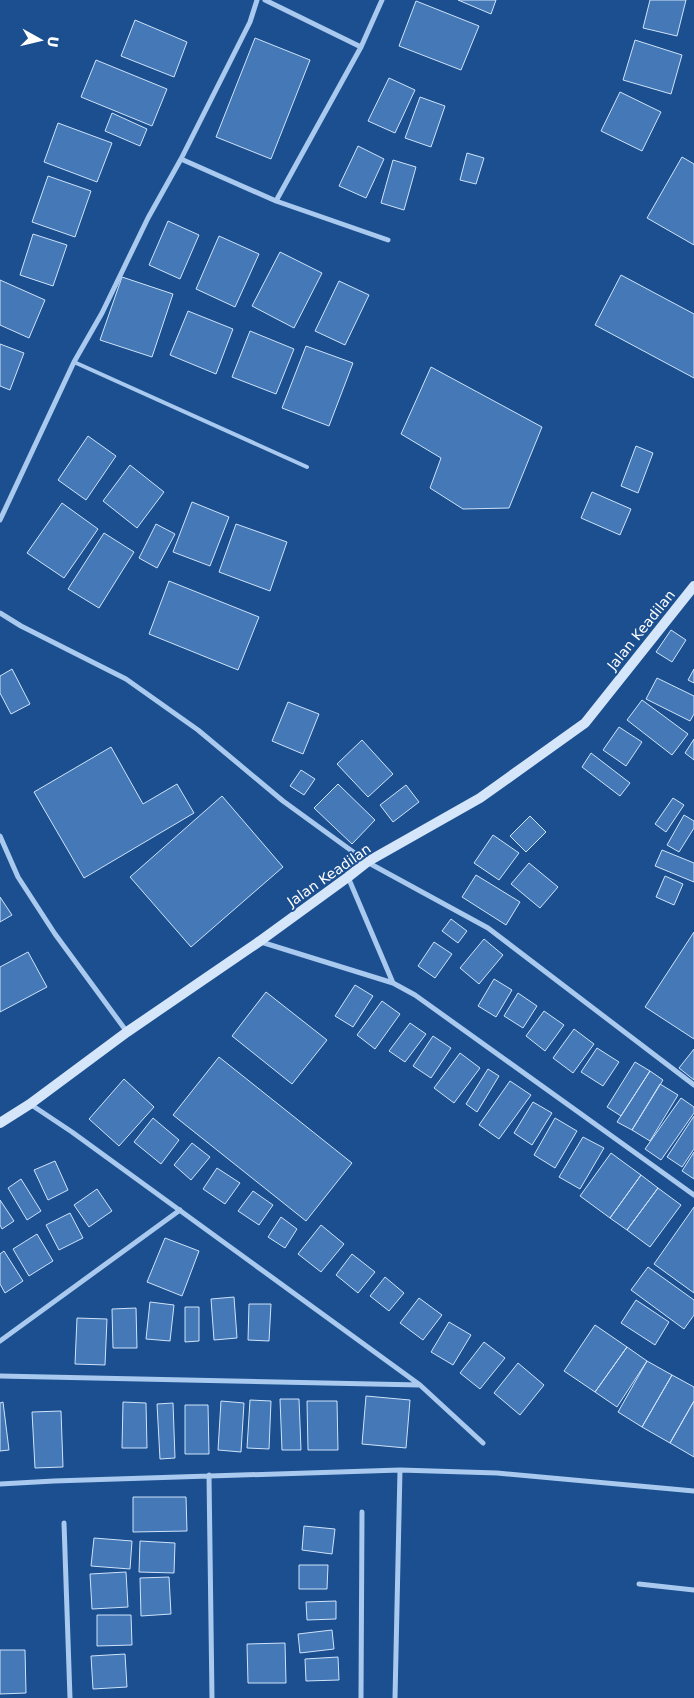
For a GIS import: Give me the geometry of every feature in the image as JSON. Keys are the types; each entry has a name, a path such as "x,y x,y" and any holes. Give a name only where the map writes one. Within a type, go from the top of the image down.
{"main road":[{"name":"Jalan Keadilan","path":"0,1123 30,1104 127,1032 260,941 367,862 480,798 584,723 694,586"}],"street":[{"path":"0,520 74,362 102,313 148,218 181,159 250,22 257,0"},
{"path":"265,0 361,47"},
{"path":"276,201 361,47 382,0"},
{"path":"181,159 276,201 388,240"},
{"path":"0,613 21,626 126,679 198,730 283,801 367,862 488,928 694,1085"},
{"path":"0,836 23,885 55,934 127,1032"},
{"path":"348,877 393,983"},
{"path":"260,941 393,983 423,1001 694,1195"},
{"path":"30,1104 72,1132 420,1385 483,1443"},
{"path":"0,1341 180,1210"},
{"path":"0,1376 420,1385"},
{"path":"394,1698 400,1470"},
{"path":"0,1484 400,1470 497,1473 694,1491"},
{"path":"209,1476 212,1698"},
{"path":"361,1698 362,1512"},
{"path":"64,1523 70,1698"},
{"path":"639,1584 694,1590"}],"lane":[{"path":"74,362 307,467"}],"building":[{"path":"458,0 496,0 491,14"},
{"path":"650,0 686,0 677,36 643,28"},
{"path":"416,1 479,26 461,70 399,46"},
{"path":"135,20 187,42 174,77 121,56"},
{"path":"255,38 310,60 271,159 216,137"},
{"path":"635,40 682,55 671,94 623,80"},
{"path":"96,60 167,89 152,126 81,97"},
{"path":"389,78 415,90 395,133 368,121"},
{"path":"620,92 661,112 642,151 601,131"},
{"path":"420,97 445,106 431,147 405,138"},
{"path":"112,113 147,129 140,146 105,131"},
{"path":"58,123 112,143 97,182 44,162"},
{"path":"358,146 384,159 366,198 339,186"},
{"path":"467,153 484,158 476,184 460,180"},
{"path":"682,157 694,164 694,245 647,218"},
{"path":"393,160 416,167 404,210 381,203"},
{"path":"48,176 91,191 75,237 32,222"},
{"path":"168,221 199,235 180,279 149,265"},
{"path":"33,234 67,245 53,286 20,275"},
{"path":"219,236 259,254 235,307 196,289"},
{"path":"280,252 322,273 294,328 252,306"},
{"path":"621,275 694,314 694,378 595,325"},
{"path":"122,277 173,294 152,357 100,340"},
{"path":"0,280 45,300 29,338 0,325"},
{"path":"339,281 369,295 345,345 315,331"},
{"path":"188,311 233,329 216,374 170,355"},
{"path":"250,331 294,349 276,394 232,377"},
{"path":"0,344 24,353 10,390 0,386"},
{"path":"306,346 353,363 329,426 282,408"},
{"path":"431,367 542,427 509,508 463,509 430,488 441,458 401,434"},
{"path":"88,436 116,456 86,500 58,480"},
{"path":"636,446 653,453 638,493 621,486"},
{"path":"130,465 164,492 137,528 103,501"},
{"path":"592,492 631,509 620,535 581,518"},
{"path":"192,502 229,517 210,566 173,552"},
{"path":"62,503 98,529 64,578 27,553"},
{"path":"156,524 175,534 157,568 139,558"},
{"path":"236,524 287,542 270,591 219,572"},
{"path":"104,533 134,552 99,608 68,589"},
{"path":"169,581 259,617 238,670 149,634"},
{"path":"671,630 686,640 672,662 656,652"},
{"path":"12,669 30,704 11,714 0,693 0,676"},
{"path":"694,669 694,683 688,680"},
{"path":"657,678 694,696 694,714 690,721 646,699"},
{"path":"642,700 688,734 672,755 627,720"},
{"path":"288,702 319,714 303,754 272,741"},
{"path":"619,727 642,742 626,766 603,750"},
{"path":"694,739 694,760 685,753"},
{"path":"362,740 393,774 368,797 337,764"},
{"path":"111,747 143,804 177,784 194,813 84,878 34,792"},
{"path":"591,753 630,783 620,796 582,767"},
{"path":"301,770 315,779 304,795 290,786"},
{"path":"338,784 375,820 352,844 314,808"},
{"path":"406,785 419,802 393,822 380,805"},
{"path":"222,796 283,867 191,947 130,877"},
{"path":"673,798 684,805 666,832 655,824"},
{"path":"684,815 694,821 694,828 679,852 667,845"},
{"path":"530,816 546,832 526,852 510,836"},
{"path":"493,835 519,853 499,880 474,863"},
{"path":"662,850 694,863 694,882 655,866"},
{"path":"529,863 558,887 540,908 511,884"},
{"path":"476,875 520,902 506,925 462,897"},
{"path":"665,876 683,884 674,905 656,897"},
{"path":"0,897 12,915 0,922"},
{"path":"451,919 467,931 458,943 442,931"},
{"path":"694,932 694,1039 645,1007"},
{"path":"484,939 503,955 479,984 460,968"},
{"path":"434,942 452,954 435,978 418,966"},
{"path":"28,952 47,987 0,1012 0,967"},
{"path":"494,979 512,990 496,1017 478,1006"},
{"path":"355,985 373,996 353,1027 335,1016"},
{"path":"266,992 327,1040 292,1084 232,1036"},
{"path":"518,993 537,1006 523,1028 504,1016"},
{"path":"382,1001 400,1014 375,1049 357,1035"},
{"path":"544,1011 564,1025 545,1051 526,1036"},
{"path":"410,1023 426,1034 405,1062 389,1051"},
{"path":"574,1029 594,1044 573,1073 553,1058"},
{"path":"433,1036 451,1048 431,1078 413,1066"},
{"path":"597,1048 619,1062 603,1086 581,1072"},
{"path":"694,1049 694,1080 679,1068"},
{"path":"460,1053 480,1068 454,1103 434,1088"},
{"path":"219,1057 352,1163 306,1221 173,1115"},
{"path":"635,1062 650,1071 621,1116 607,1107"},
{"path":"488,1069 499,1076 477,1112 466,1104"},
{"path":"650,1071 663,1080 632,1130 617,1122"},
{"path":"124,1079 154,1107 119,1146 89,1119"},
{"path":"510,1081 531,1095 499,1139 479,1125"},
{"path":"660,1084 678,1095 650,1141 632,1130"},
{"path":"681,1098 694,1107 694,1113 661,1160 645,1149"},
{"path":"533,1102 552,1113 532,1145 514,1133"},
{"path":"694,1116 694,1149 682,1167 667,1157"},
{"path":"153,1118 179,1140 161,1164 134,1142"},
{"path":"555,1118 577,1131 555,1168 534,1155"},
{"path":"583,1137 604,1148 580,1189 559,1177"},
{"path":"192,1143 210,1157 191,1180 174,1165"},
{"path":"694,1152 694,1179 682,1171"},
{"path":"611,1153 641,1175 610,1218 580,1196"},
{"path":"55,1161 68,1190 48,1200 34,1170"},
{"path":"217,1168 240,1183 225,1204 203,1189"},
{"path":"641,1175 658,1188 627,1230 610,1218"},
{"path":"21,1179 41,1211 27,1220 8,1188"},
{"path":"658,1188 681,1205 650,1247 627,1230"},
{"path":"97,1189 112,1211 89,1227 74,1205"},
{"path":"253,1191 273,1205 259,1225 238,1211"},
{"path":"0,1200 14,1221 2,1229 0,1225"},
{"path":"694,1207 694,1293 654,1264"},
{"path":"70,1213 83,1238 59,1250 46,1225"},
{"path":"281,1217 297,1229 285,1248 268,1237"},
{"path":"321,1225 344,1244 321,1272 298,1254"},
{"path":"37,1234 53,1261 29,1276 13,1249"},
{"path":"165,1238 199,1251 182,1296 147,1282"},
{"path":"4,1251 23,1281 5,1293 0,1284 0,1254"},
{"path":"352,1254 375,1272 358,1293 336,1275"},
{"path":"648,1267 694,1300 694,1315 684,1329 631,1290"},
{"path":"385,1277 404,1293 389,1311 370,1296"},
{"path":"234,1297 237,1338 214,1340 211,1299"},
{"path":"419,1298 442,1315 423,1340 400,1323"},
{"path":"636,1300 669,1322 655,1345 621,1323"},
{"path":"150,1302 174,1305 170,1341 146,1339"},
{"path":"249,1304 271,1304 269,1341 248,1340"},
{"path":"185,1307 199,1307 199,1341 185,1342"},
{"path":"136,1308 137,1348 113,1348 112,1309"},
{"path":"77,1318 107,1319 105,1365 75,1364"},
{"path":"449,1322 471,1335 453,1365 431,1352"},
{"path":"595,1325 627,1347 595,1392 564,1371"},
{"path":"484,1342 505,1358 480,1389 460,1373"},
{"path":"627,1347 647,1361 617,1407 595,1392"},
{"path":"647,1361 672,1375 642,1427 618,1412"},
{"path":"518,1363 544,1385 520,1415 494,1393"},
{"path":"672,1375 694,1387 694,1401 670,1443 642,1427"},
{"path":"366,1396 410,1400 406,1448 362,1444"},
{"path":"280,1399 299,1399 301,1450 282,1450"},
{"path":"250,1400 271,1401 269,1449 247,1448"},
{"path":"221,1401 244,1403 241,1452 218,1450"},
{"path":"307,1401 337,1401 338,1450 308,1450"},
{"path":"694,1401 694,1457 670,1443"},
{"path":"3,1402 9,1450 0,1451 0,1403"},
{"path":"123,1402 146,1403 147,1448 122,1448"},
{"path":"173,1403 175,1458 160,1459 157,1404"},
{"path":"185,1405 208,1405 209,1454 185,1454"},
{"path":"61,1411 63,1467 35,1468 32,1412"},
{"path":"133,1497 186,1497 187,1531 133,1532"},
{"path":"304,1526 335,1529 332,1554 302,1550"},
{"path":"94,1538 132,1541 130,1569 91,1566"},
{"path":"140,1541 175,1543 174,1573 139,1572"},
{"path":"299,1565 328,1565 327,1589 299,1589"},
{"path":"126,1572 128,1607 92,1609 90,1574"},
{"path":"169,1577 171,1614 141,1616 140,1578"},
{"path":"336,1601 336,1619 307,1620 306,1602"},
{"path":"97,1615 131,1615 132,1645 97,1646"},
{"path":"332,1630 334,1649 300,1653 298,1634"},
{"path":"285,1643 286,1683 248,1683 247,1644"},
{"path":"0,1650 25,1650 26,1693 0,1694"},
{"path":"125,1654 127,1687 93,1689 91,1656"},
{"path":"338,1657 339,1680 306,1681 305,1659"}]}
